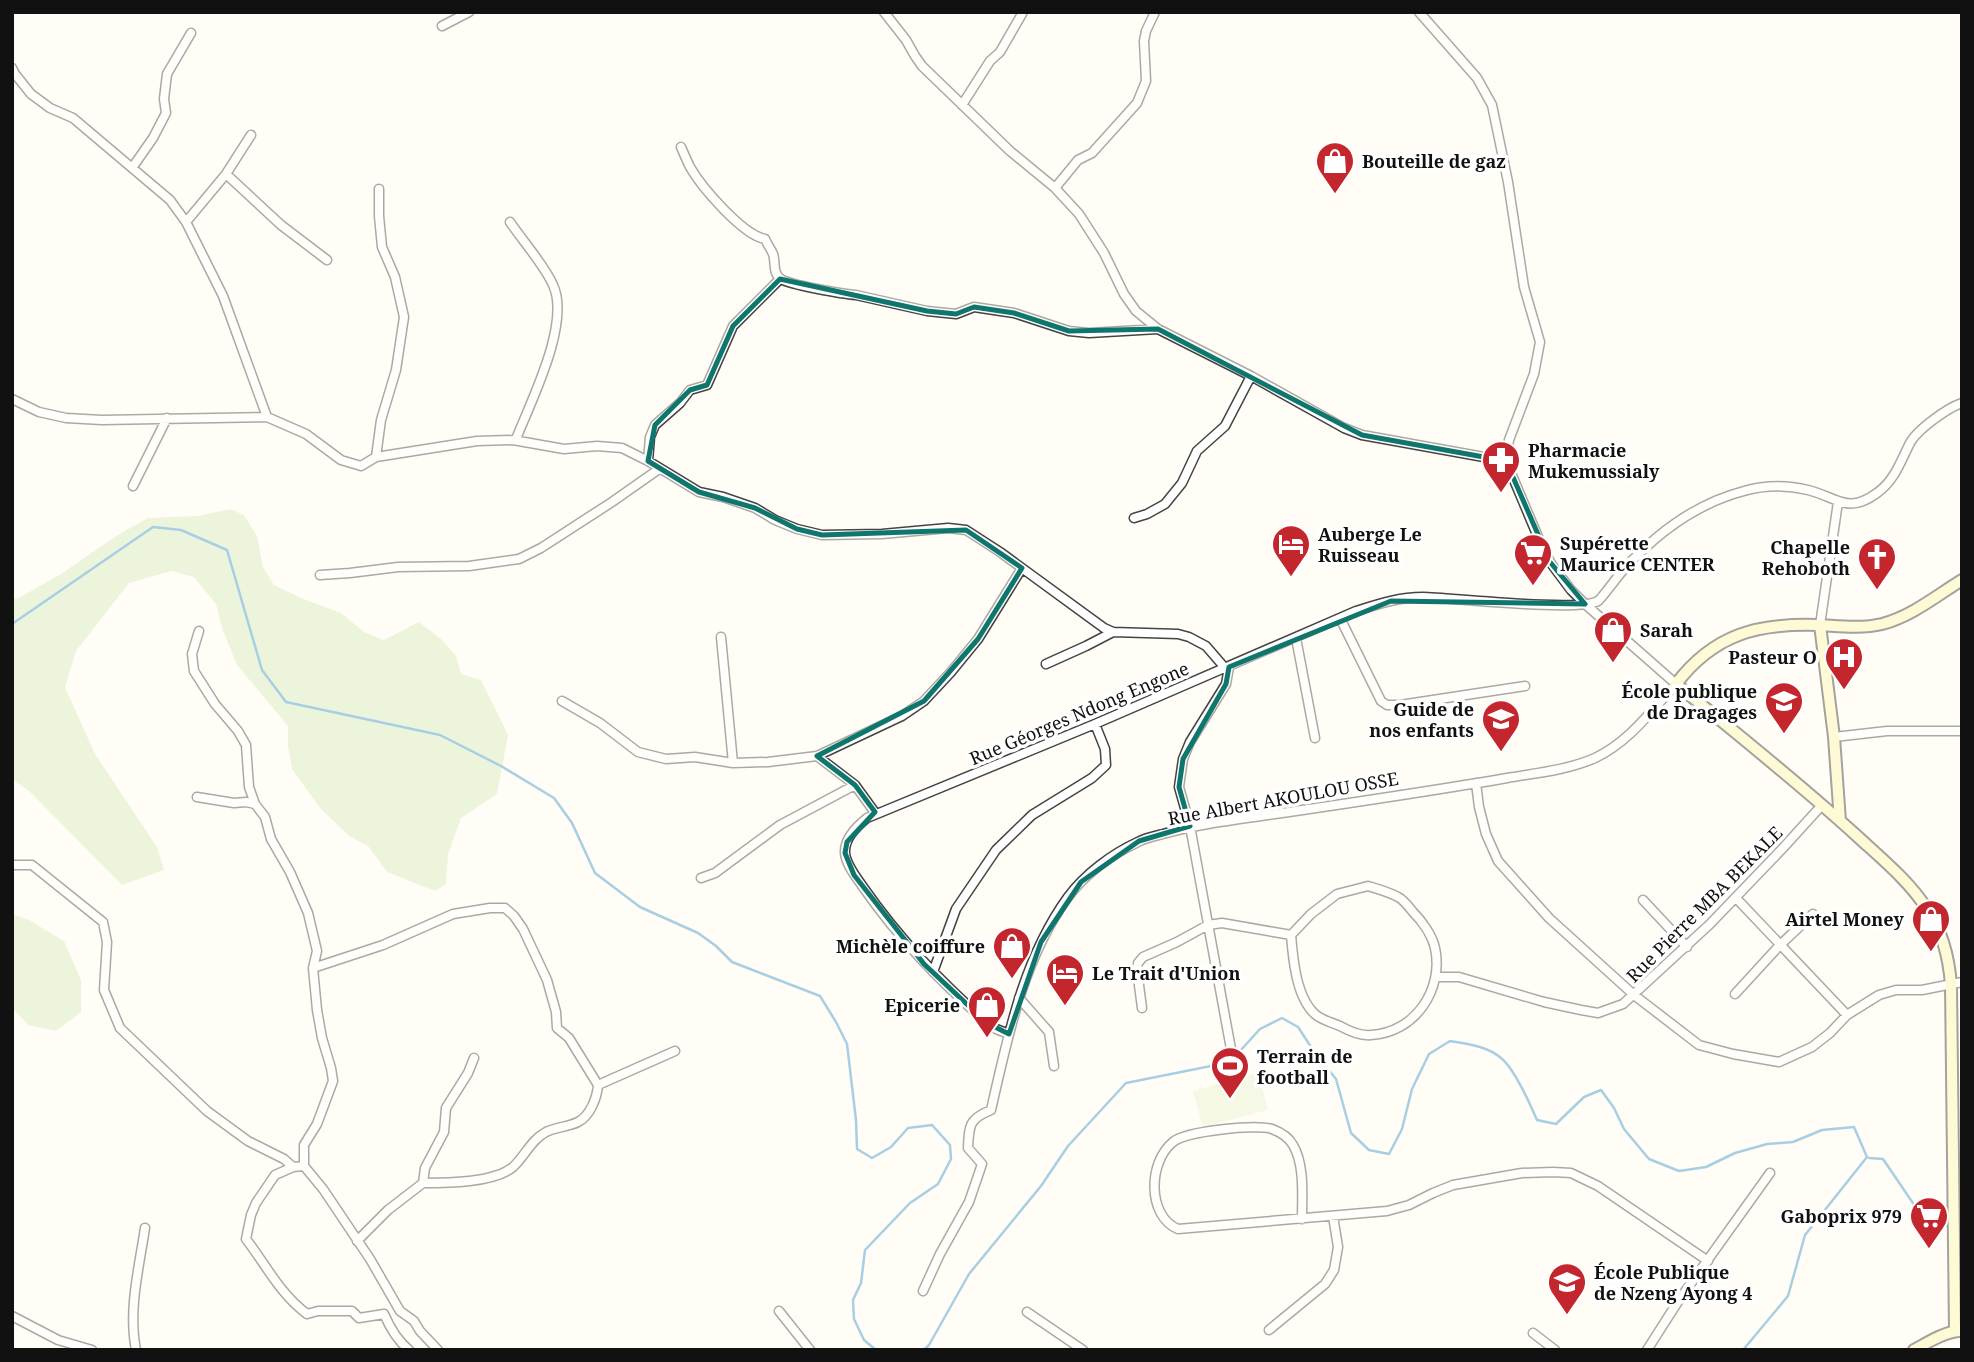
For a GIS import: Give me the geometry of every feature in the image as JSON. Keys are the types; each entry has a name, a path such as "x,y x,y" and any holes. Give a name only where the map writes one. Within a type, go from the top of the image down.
{"main road":[{"path":"1914,1350 1958,1331 1953,1238 1956,983 1941,936 1928,911 1908,884 1822,805 1676,684 1703,656 1729,638 1762,628 1820,625 1858,627 1882,623 1915,610 1962,580"},
{"path":"1820,625 1834,737 1840,821"}],"street":[{"path":"442,26 469,12"},
{"path":"884,12 922,66 1010,152 1055,188 1079,214 1104,253 1124,294 1136,311 1158,329 1362,435 1506,461"},
{"path":"962,105 990,61 1000,52 1023,12"},
{"path":"1055,188 1078,160 1092,153 1137,103 1146,81 1143,41 1155,12"},
{"path":"1419,12 1477,78 1492,106 1508,182 1524,287 1538,331 1540,342 1537,365 1509,440 1506,461 1550,562 1586,604 1676,684"},
{"path":"132,168 166,113 164,99 167,74 191,33"},
{"path":"12,68 32,94 50,108 73,118 170,200 186,222 223,296 267,417"},
{"path":"186,222 226,174 251,135"},
{"path":"681,147 691,169 719,204 756,238 765,239 774,255 775,272 780,279 927,312 956,314 974,307 1014,313 1069,331 1088,333 1158,329"},
{"path":"226,174 281,225 327,260"},
{"path":"376,457 381,420 396,370 404,317 395,277 382,247 379,189"},
{"path":"510,222 553,283 559,301 557,322 547,361 516,439 513,440"},
{"path":"648,461 650,437 655,425 680,403 690,390 706,385 733,326 780,279"},
{"path":"1134,518 1164,504 1182,483 1197,451 1226,426 1251,376"},
{"path":"12,399 39,412 66,418 102,420 267,417 306,434 341,460 360,466 376,457 465,443 513,440 564,449 597,446 622,448 699,492 755,508 786,524 822,535 882,534 948,528 966,530 1104,628 1113,632 1189,637 1206,646 1227,668 1226,684 1190,742 1183,759 1179,787 1189,826 1231,1049"},
{"path":"1586,604 1599,600 1619,574 1655,538 1695,511 1730,495 1780,486 1810,491 1846,505 1877,493 1899,469 1916,433 1962,403"},
{"path":"133,486 167,418"},
{"path":"320,575 398,567 469,566 519,559 620,497 659,469"},
{"path":"1820,625 1838,502"},
{"path":"562,701 600,723 638,752 666,759 695,757 733,763 817,756 902,716 925,701 978,639 1022,568"},
{"name":"Rue Géorges Ndong Engone","path":"1009,1034 992,1027 916,956 886,920 854,875 845,853 859,824 876,814 1227,668 1356,611 1403,598 1422,597 1560,605 1586,604"},
{"path":"1339,618 1381,701 1387,705 1525,686"},
{"path":"199,631 192,654 194,671 246,745 249,787 255,804 265,817 271,839 290,872 308,913 317,951 313,968 317,1010 333,1081 317,1124 304,1145 304,1166 323,1189 370,1259 400,1311 414,1321 439,1350"},
{"path":"1045,664 1113,632"},
{"path":"721,637 733,763"},
{"path":"1296,638 1315,738"},
{"name":"Rue Albert AKOULOU OSSE","path":"923,1291 969,1202 982,1164 968,1148 971,1123 976,1116 990,1110 1019,998 1041,942 1068,897 1081,882 1119,852 1139,841 1189,826 1476,783 1558,769 1594,759 1625,739 1676,684"},
{"path":"933,972 956,909 996,850 1032,815 1091,778 1106,765 1105,749 1094,724"},
{"path":"1834,737 1887,731 1962,731"},
{"path":"817,756 855,785 876,814"},
{"path":"1476,783 1486,834 1498,861 1549,918 1634,995 1699,1045 1779,1062 1812,1047 1847,1015 1879,995 1896,990 1922,990 1956,983"},
{"path":"701,878 725,867 780,824 855,785"},
{"path":"197,797 255,804"},
{"name":"Rue Pierre MBA BEKALE","path":"1436,976 1459,977 1544,1002 1598,1013 1623,1004 1687,947 1736,898 1822,805"},
{"path":"12,865 32,865 103,922 107,942 104,990 120,1028 207,1111 248,1141 284,1159 293,1167"},
{"path":"1368,886 1400,897 1421,920 1435,947 1436,976 1430,995 1420,1011 1405,1024 1388,1032 1369,1036 1350,1031 1317,1015 1305,999 1293,963 1291,935 1311,914 1337,894 1368,886"},
{"path":"1736,898 1847,1015"},
{"path":"1643,900 1687,947"},
{"path":"313,968 383,945 453,914 505,908 523,929 547,980 556,1012 557,1028 569,1038 598,1085 594,1103 587,1115 578,1122 547,1132 535,1140 513,1167 503,1173 460,1184 423,1183"},
{"path":"1735,994 1813,914"},
{"path":"1142,1008 1138,963 1143,957 1208,925 1239,925 1291,935"},
{"path":"1019,998 1049,1032 1054,1066"},
{"path":"598,1085 675,1051"},
{"path":"357,1241 388,1210 423,1183 425,1168 444,1132 446,1108 474,1058"},
{"path":"1302,1219 1297,1153 1292,1143 1272,1129 1241,1127 1180,1136 1170,1143 1161,1156 1154,1185 1156,1202 1163,1218 1170,1226 1178,1229 1302,1219 1387,1211 1409,1205 1433,1192 1475,1180 1522,1173 1570,1173 1598,1186 1707,1261"},
{"path":"304,1166 293,1167 275,1175 251,1214 246,1239 282,1291 307,1314 318,1311 352,1311 359,1318 384,1314 390,1328 409,1350"},
{"path":"1647,1350 1770,1173"},
{"path":"1269,1330 1325,1284 1334,1270 1338,1247 1333,1216"},
{"path":"136,1350 132,1330 133,1310 145,1228"},
{"path":"779,1311 810,1350"},
{"path":"1027,1312 1083,1350"},
{"path":"12,1316 58,1340 92,1350"},
{"path":"1533,1333 1555,1350"}],"highlighted area":[{"path":"780,279 927,311 956,314 974,307 1014,313 1069,331 1158,329 1362,435 1506,461 1550,562 1585,604 1391,601 1229,667 1226,684 1183,759 1179,787 1190,826 1139,841 1081,882 1041,942 1009,1034 987,1023 924,964 854,875 845,853 847,842 875,812 855,785 817,756 924,701 978,639 1022,568 966,530 822,535 797,529 755,508 699,492 648,461 655,425 690,390 707,385 733,326"}],"green space":[{"path":"230,509 244,515 257,536 263,567 274,585 341,613 364,632 384,640 419,622 441,639 456,656 461,674 481,680 508,735 497,794 461,818 448,854 446,884 435,891 387,872 368,846 349,836 320,808 292,769 288,726 237,665 222,628 216,604 194,577 171,571 129,583 76,651 65,687 95,754 157,847 164,870 122,885 29,791 12,779 12,599 17,599 61,574 116,536 148,518 198,516"},
{"path":"12,914 29,920 64,941 81,980 81,1012 56,1031 28,1025 12,1008"},
{"name":"Terrain de football","path":"1258,1073 1268,1110 1203,1127 1193,1091"}],"waterway":[{"path":"12,624 153,527 181,530 227,550 262,670 286,702 440,735 501,766 554,798 572,823 595,873 640,907 698,933 732,962 820,996 847,1044 857,1149 872,1158 891,1147 908,1128 932,1125 950,1145 951,1159 938,1184 910,1203 865,1250 861,1283 853,1300 854,1319 864,1340 876,1350"},
{"path":"924,1350 969,1274 1041,1186 1068,1146 1126,1083 1211,1066 1240,1051 1260,1029 1282,1018 1298,1027 1336,1079 1351,1133 1369,1150 1389,1154 1402,1129 1412,1089 1429,1054 1450,1041 1483,1048 1501,1058 1517,1078 1537,1120 1556,1124 1584,1097 1601,1090 1624,1129 1649,1159 1679,1171 1706,1167 1735,1153 1767,1144 1793,1142 1822,1130 1854,1127 1867,1157 1805,1235 1788,1296 1743,1350"},
{"path":"1869,1158 1883,1159 1921,1215 1930,1221 1952,1227"}],"place":[{"name":"Bouteille de gaz","path":"1335,195"},
{"name":"Pharmacie Mukemussialy","path":"1501,494"},
{"name":"Auberge Le Ruisseau","path":"1291,578"},
{"name":"Supérette Maurice CENTER","path":"1533,587"},
{"name":"Chapelle Rehoboth","path":"1877,591"},
{"name":"Sarah","path":"1613,664"},
{"name":"Pasteur O","path":"1844,691"},
{"name":"École publique de Dragages","path":"1784,735"},
{"name":"Guide de nos enfants","path":"1501,753"},
{"name":"Airtel Money","path":"1931,953"},
{"name":"Michèle coiffure","path":"1012,980"},
{"name":"Le Trait d'Union","path":"1065,1007"},
{"name":"Epicerie","path":"987,1039"},
{"name":"Terrain de football","path":"1230,1100"},
{"name":"Gaboprix 979","path":"1929,1250"},
{"name":"École Publique de Nzeng Ayong 4","path":"1567,1316"}]}
